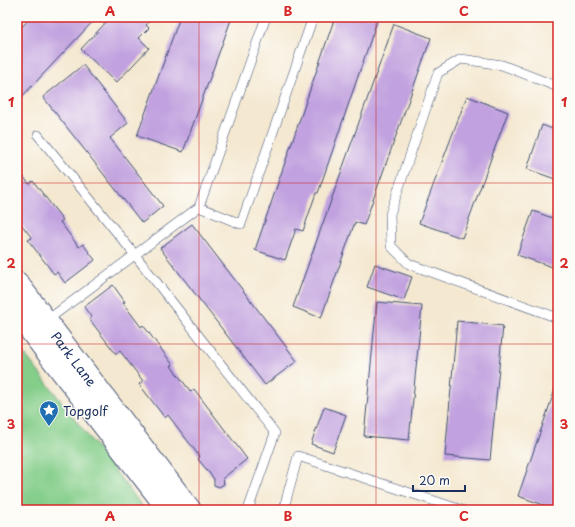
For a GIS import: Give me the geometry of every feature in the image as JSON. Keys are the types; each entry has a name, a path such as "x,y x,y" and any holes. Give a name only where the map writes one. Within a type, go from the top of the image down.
{"main road":[{"name":"Park Lane","path":"17,283 190,510"},
{"name":"Park Lane","path":"17,313 169,510"}],"lane":[{"path":"46,321 199,207 266,17"},
{"path":"199,207 241,224 313,17"},
{"path":"558,87 502,65 461,59 438,73 390,214 391,246 409,264 558,318"},
{"path":"38,135 135,254 275,434 248,510"},
{"path":"285,510 285,504 298,456 462,510"}],"green space":[{"name":"Topgolf","path":"17,344 145,510 17,510"}],"building":[{"path":"31,17 97,17 17,102 17,32"},
{"path":"111,17 154,17 146,25 149,28 139,38 149,48 116,83 81,49"},
{"path":"180,17 232,17 183,152 137,136"},
{"path":"335,17 378,18 318,193 316,193 303,231 296,229 285,260 255,250"},
{"path":"394,24 431,38 364,225 355,222 321,318 293,307"},
{"path":"83,65 128,123 110,138 163,206 142,223 43,97"},
{"path":"467,96 508,112 462,238 419,223"},
{"path":"542,125 558,131 558,180 527,169"},
{"path":"17,168 29,184 33,181 63,220 60,222 79,247 83,244 95,260 65,283 57,272 54,274 28,240 32,238 17,219"},
{"path":"533,211 558,220 558,269 517,255"},
{"path":"192,224 297,361 265,385 160,248"},
{"path":"375,264 412,277 404,300 367,287"},
{"path":"113,285 125,302 123,303 141,327 143,325 191,392 194,389 247,459 223,478 224,484 219,487 214,485 214,479 198,459 200,457 168,415 165,418 139,384 143,381 120,351 116,354 90,320 92,318 84,307"},
{"path":"377,302 422,306 409,440 364,436"},
{"path":"457,321 503,326 490,460 445,456"},
{"path":"558,381 558,510 518,496"},
{"path":"324,407 346,415 333,452 311,444"}],"place":[{"name":"Topgolf","path":"49,427"}]}
